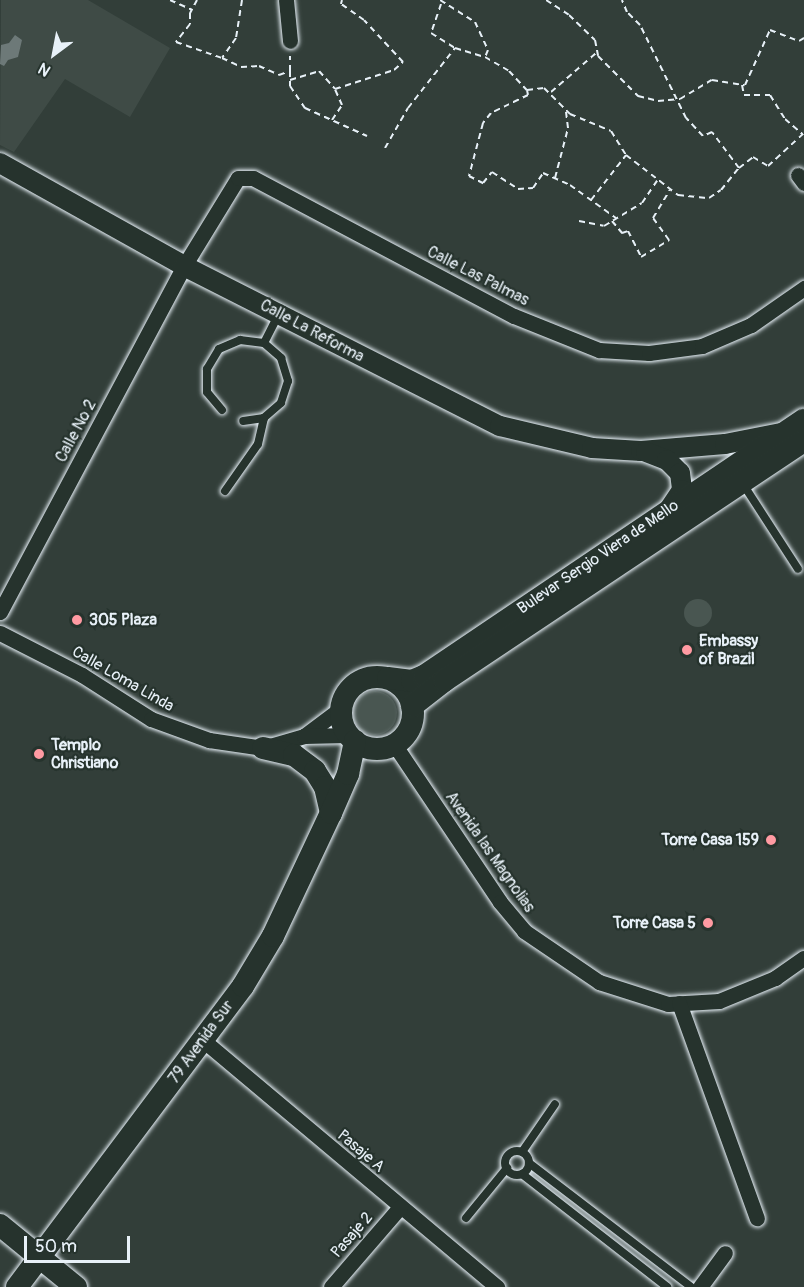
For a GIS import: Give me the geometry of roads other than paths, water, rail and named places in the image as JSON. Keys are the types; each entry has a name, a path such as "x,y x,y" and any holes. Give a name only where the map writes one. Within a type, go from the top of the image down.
{"main road":[{"name":"Bulevar Sergio Viera de Mello","path":"412,706 444,681 742,482 799,437"},
{"name":"Bulevar Sergio Viera de Mello","path":"388,678 412,681 424,676 670,507 799,437"},
{"path":"366,678 388,678 404,689 412,706 410,728 387,746 352,738 340,709 346,693 357,682 366,678"},
{"name":"79 Avenida Sur","path":"16,1287 204,1041 273,936 348,774 352,738"},
{"name":"79 Avenida Sur","path":"348,774 387,746"},
{"path":"263,748 294,755 315,771 325,787 331,813"},
{"path":"0,1224 76,1287"}],"street":[{"path":"286,0 290,41"},
{"name":"Calle La Reforma","path":"0,163 184,266 500,426 570,444 641,451 799,437"},
{"name":"Calle Las Palmas","path":"184,266 232,185 245,176 514,316 599,350 650,353 702,346 751,325 804,288"},
{"name":"Calle No 2","path":"0,612 184,266"},
{"name":"Calle La Reforma","path":"641,451 667,460 680,473 682,490 670,507"},
{"name":"Calle Loma Linda","path":"0,633 82,675 151,719 209,740 263,748 304,736 352,738"},
{"name":"Calle Loma Linda","path":"304,736 340,709"},
{"name":"Avenida las Magnolias","path":"387,746 500,902 524,931 598,982 645,999 679,1003 719,1001 775,978 804,958"},
{"path":"679,1003 757,1218"},
{"name":"Pasaje A","path":"204,1041 400,1208 497,1287"},
{"name":"Pasaje 2","path":"331,1287 400,1208"},
{"path":"699,1287 725,1253"}],"lane":[{"path":"264,343 279,314"},
{"path":"222,410 207,392 207,369 219,349 240,340 264,343 281,358 288,381 281,403 264,418 243,421"},
{"path":"225,491 258,444 264,418"},
{"path":"742,482 798,569"},
{"path":"466,1218 507,1168 509,1154 522,1152 555,1104"},
{"path":"522,1152 530,1163 691,1287"},
{"path":"522,1174 530,1163"},
{"path":"507,1168 522,1174 667,1287"}],"place":[{"name":"305 Plaza","path":"77,620"},
{"name":"Embassy of Brazil","path":"687,650"},
{"name":"Templo Christiano","path":"39,754"},
{"name":"Torre Casa 159","path":"771,840"},
{"name":"Torre Casa 5","path":"708,923"}]}
